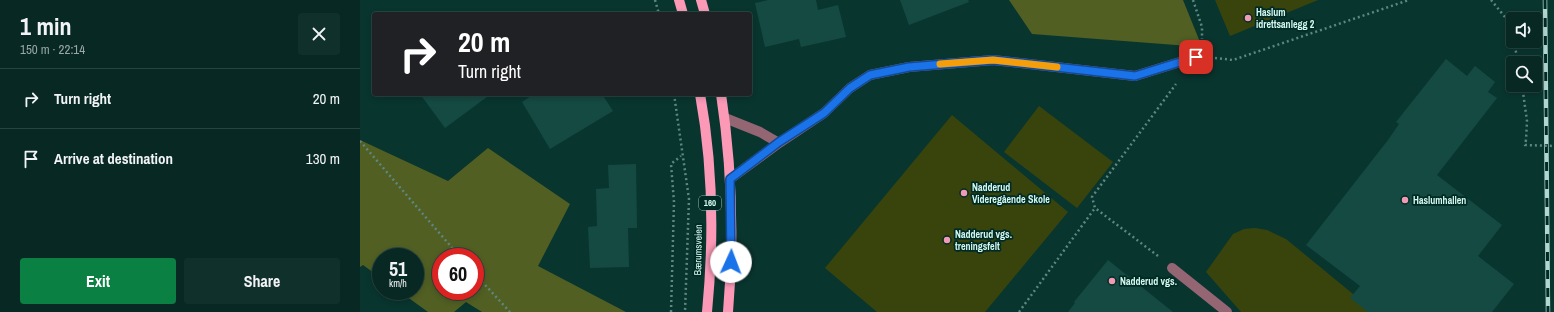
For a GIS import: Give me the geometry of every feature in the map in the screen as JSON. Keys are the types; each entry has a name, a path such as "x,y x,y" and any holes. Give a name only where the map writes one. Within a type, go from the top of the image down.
{"main road":[{"path":"679,0 682,12"},
{"path":"702,0 705,12"},
{"name":"Bærumsveien","path":"700,96 709,168 711,232 707,312"},
{"name":"160","path":"721,96 725,118 730,179 732,236 728,312"}],"street":[{"path":"730,179 779,142 824,113 850,88 870,75 909,67 993,60 1135,76 1196,57"},
{"path":"725,118 760,132 779,142"},
{"path":"1172,268 1227,312"}],"path":[{"path":"654,0 658,12"},
{"path":"1193,0 1202,27 1202,39 1196,57 1233,60 1409,0"},
{"path":"1493,1 1506,20"},
{"path":"1172,268 1095,208 1092,197 1177,82"},
{"path":"1523,92 1527,121 1525,145 1554,146"},
{"path":"674,96 688,199 685,312"},
{"path":"360,142 452,248"},
{"path":"670,312 674,202 671,164 682,155"},
{"path":"1018,312 1095,208"},
{"path":"484,284 510,312"}],"green space":[{"path":"1009,0 1183,0 1202,47 1032,34"},
{"name":"Haslum idrettsanlegg 2","path":"1215,0 1318,0 1230,36"},
{"path":"1039,106 1113,162 1077,208 1004,152"},
{"name":"Nadderud vgs. treningsfelt","path":"952,115 1068,212 985,312 877,312 825,268"},
{"path":"360,140 448,181 488,148 570,204 538,266 626,312 482,312 466,302 454,312 428,312 411,300 424,300 424,248 372,248 372,272 363,265 360,267"},
{"path":"1255,228 1267,230 1286,239 1375,312 1241,312 1206,272 1233,234 1244,229"}],"building":[{"path":"768,0 816,0 818,10 838,5 846,37 801,47 799,39 765,47 755,3"},
{"path":"900,0 968,0 969,2 909,25"},
{"name":"Haslumhallen","path":"1446,59 1467,76 1475,66 1495,82 1488,92 1497,98 1437,175 1502,225 1478,256 1514,284 1492,312 1368,312 1350,298 1360,286 1306,245 1388,140 1399,124 1396,122"},
{"path":"421,96 488,96 445,128"},
{"path":"531,96 603,96 613,111 550,149 522,102"},
{"path":"636,164 637,228 628,228 629,267 590,268 588,227 597,226 596,189 609,188 608,165"},
{"name":"Nadderud vgs.","path":"1108,260 1173,312 1068,312 1075,303 1074,302"}],"railway":[{"path":"1545,0 1548,312"}],"slow traffic":[{"path":"940,64 993,60 1057,67"}],"place":[{"name":"Haslum idrettsanlegg 2","path":"1248,18"},
{"name":"Nadderud Videregående Skole","path":"964,193"},
{"name":"Haslumhallen","path":"1405,200"},
{"name":"Nadderud vgs. treningsfelt","path":"947,240"},
{"name":"Nadderud vgs.","path":"1112,281"}],"route":[{"path":"731,262 732,236 730,179 779,142 824,113 850,88 870,75 909,67 993,60 1135,76 1196,57"}]}
